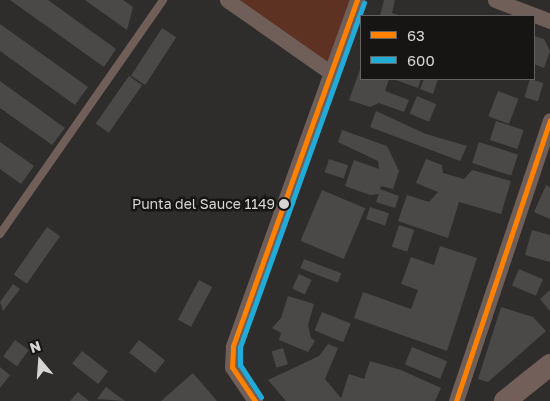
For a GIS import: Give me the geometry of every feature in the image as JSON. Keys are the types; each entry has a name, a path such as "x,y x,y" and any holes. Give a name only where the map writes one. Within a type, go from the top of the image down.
{"main road":[{"path":"505,401 550,365"}],"street":[{"path":"227,0 330,72"},
{"path":"255,401 237,375 231,356 357,0"},
{"path":"495,0 534,15"},
{"path":"535,15 550,21"},
{"path":"456,401 550,120"}],"lane":[{"path":"0,234 164,0"}],"shaded area":[{"path":"227,0 357,0 330,72"}],"building":[{"path":"10,0 48,0 116,49 104,67"},
{"path":"85,0 123,0 133,7 127,30"},
{"path":"384,0 395,0 392,13 397,15 380,15"},
{"path":"0,24 88,87 75,105 0,51"},
{"path":"162,28 176,37 145,85 131,76"},
{"path":"535,36 544,39 550,51 544,68 535,64"},
{"path":"360,70 360,80 389,80 385,91 409,100 404,112 379,103 370,107 349,100"},
{"path":"129,76 142,85 109,133 96,124"},
{"path":"396,80 421,80 418,88"},
{"path":"424,80 438,80 433,94 420,89"},
{"path":"530,80 543,83 538,101 524,97"},
{"path":"0,81 65,128 52,145 0,108"},
{"path":"498,91 519,99 509,124 488,116"},
{"path":"417,96 436,104 429,122 410,113"},
{"path":"376,111 426,134 467,146 460,161 370,127"},
{"path":"496,121 524,130 517,149 490,140"},
{"path":"342,130 387,146 399,171 393,189 381,186 380,189 399,196 395,208 376,202 379,194 370,195 345,186 354,160 379,169 378,161 338,142"},
{"path":"0,142 34,166 21,184 0,169"},
{"path":"479,142 518,155 511,176 472,163"},
{"path":"329,159 348,165 344,178 325,172"},
{"path":"426,159 442,165 443,173 464,179 472,170 511,181 501,214 459,202 448,238 398,221 407,195 429,202 438,192 416,183"},
{"path":"546,185 550,187 550,219 534,212"},
{"path":"322,190 365,208 344,259 301,241"},
{"path":"370,207 389,213 385,226 366,219"},
{"path":"399,225 414,230 407,252 392,247"},
{"path":"47,227 60,236 27,284 14,275"},
{"path":"532,230 550,235 550,262 525,255"},
{"path":"440,246 477,258 447,351 354,318 363,292 411,309 418,290 401,284 411,257 434,265"},
{"path":"304,259 341,273 338,283 300,268"},
{"path":"519,269 543,279 536,296 512,286"},
{"path":"299,274 312,280 305,294 292,289"},
{"path":"199,280 212,287 191,327 178,320"},
{"path":"13,284 20,289 3,311 0,302"},
{"path":"550,290 550,311 540,299"},
{"path":"288,296 314,304 308,325 311,338 315,341 308,352 279,340 281,333 272,328 281,318"},
{"path":"501,307 533,317 546,331 488,382 478,379"},
{"path":"322,312 351,324 343,342 315,331"},
{"path":"15,340 29,350 17,366 3,356"},
{"path":"139,340 165,360 155,373 129,353"},
{"path":"328,344 338,348 325,379 341,398 349,374 364,379 370,361 401,370 441,388 435,401 286,401 268,380 319,356"},
{"path":"412,347 447,361 440,379 405,365"},
{"path":"283,348 288,364 276,368 272,352"},
{"path":"82,351 108,371 98,384 72,364"},
{"path":"0,367 10,375 0,388"},
{"path":"193,373 217,401 161,401"},
{"path":"106,387 125,401 97,399"},
{"path":"78,392 89,401 70,401"}],"transit line":[{"name":"63","path":"255,401 232,367 233,346 357,0"},
{"name":"600","path":"261,397 240,365 240,347 364,3"},
{"name":"63","path":"456,401 550,120"}],"place":[{"name":"Punta del Sauce 1149","path":"284,204"}]}
